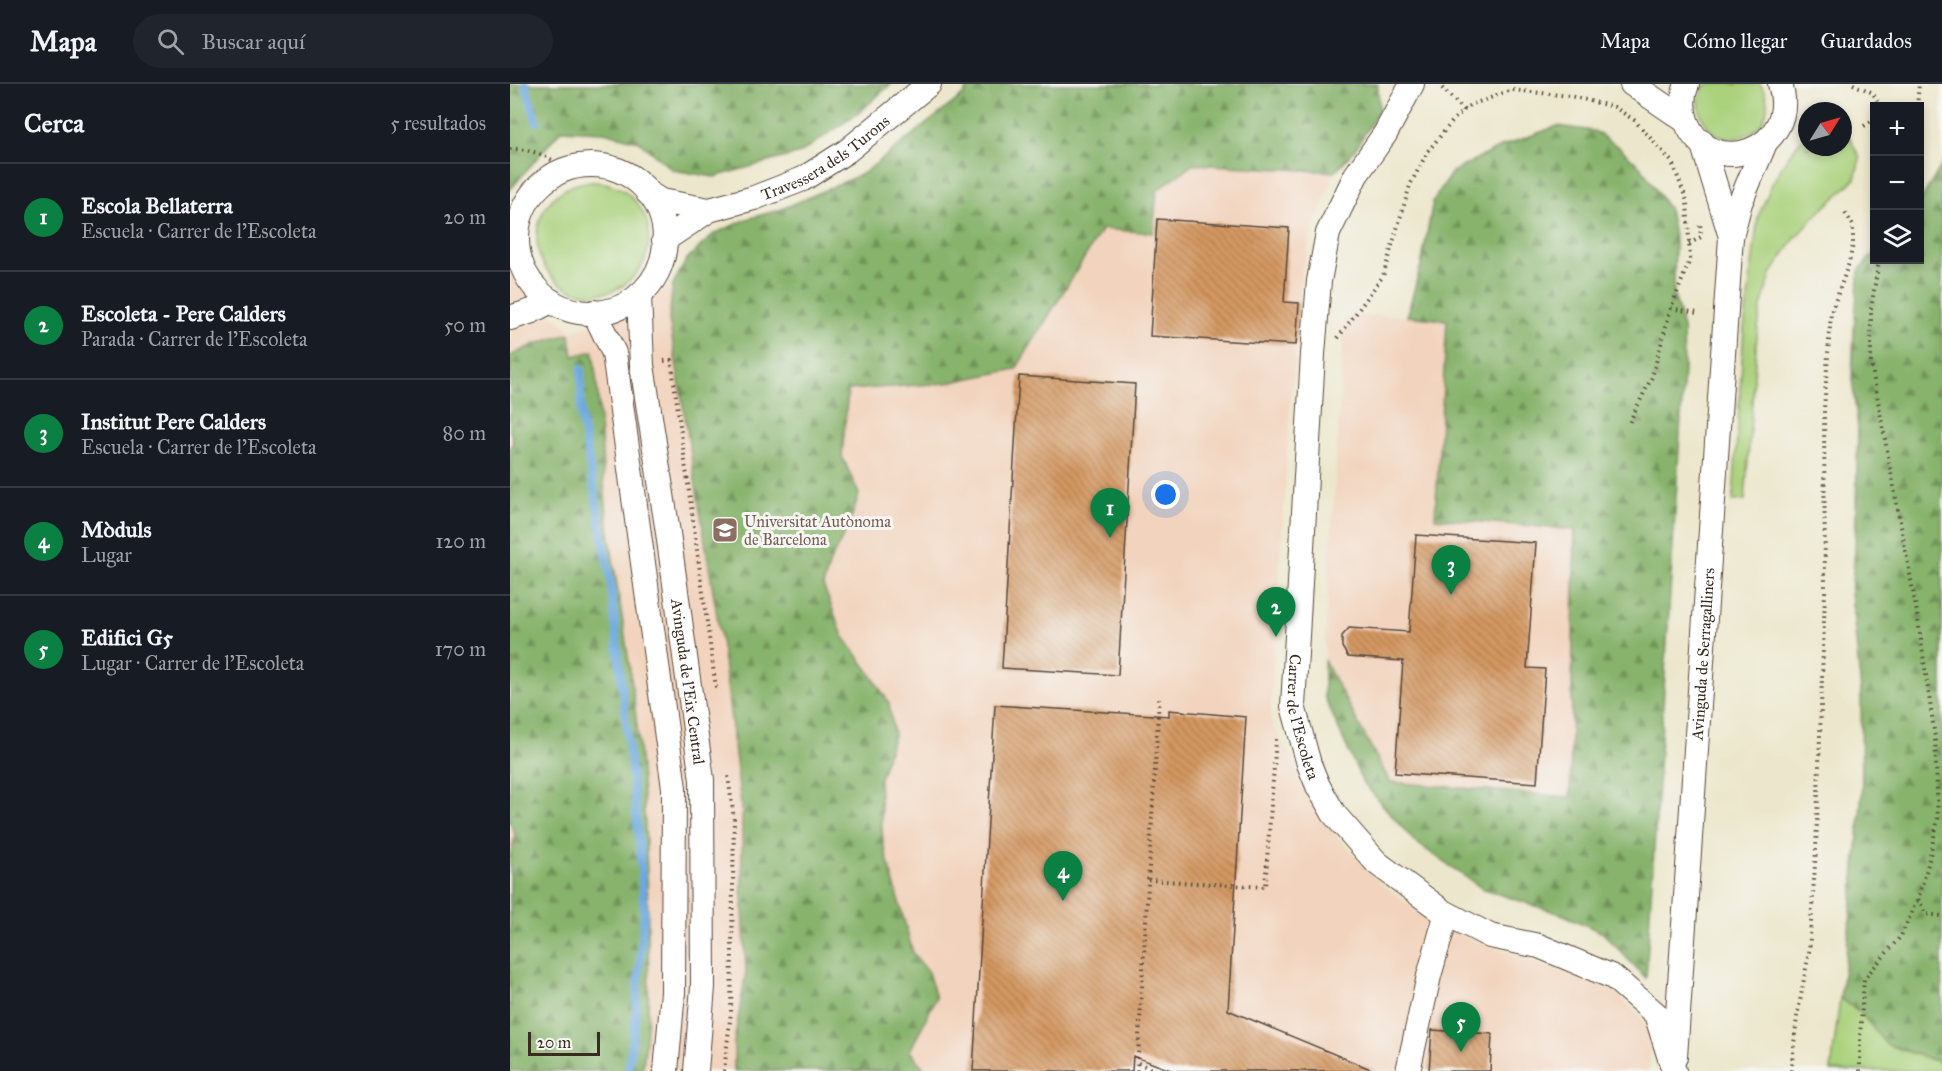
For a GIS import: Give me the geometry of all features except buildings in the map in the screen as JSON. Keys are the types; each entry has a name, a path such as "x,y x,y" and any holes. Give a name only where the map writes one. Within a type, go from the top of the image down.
{"street":[{"name":"Travessera dels Turons","path":"664,240 709,210 754,198 803,179 847,151 929,84"},
{"name":"Carrer de l'Escoleta","path":"1413,84 1385,134 1356,175 1328,233 1319,281 1313,354 1293,706 1309,765 1318,786 1334,814 1377,863 1442,911 1490,936 1539,946 1613,977 1656,1014 1674,1071"},
{"path":"1632,84 1686,121"},
{"path":"1687,84 1683,106 1686,121 1702,142 1719,151 1733,153 1747,152 1765,143"},
{"name":"Avinguda de Serragalliners","path":"1674,1071 1731,237 1740,203 1765,143 1777,129 1781,120 1784,101 1780,84"},
{"name":"Avinguda de Serragalliners","path":"1702,142 1731,237"},
{"path":"588,165 611,168 631,177 648,193 660,215 664,240 661,261 656,273 639,295 618,308 594,312 572,310 551,301 539,292 522,266 514,261 519,222 527,201 541,184 553,175 566,169 588,165"},
{"name":"Travessera dels Turons","path":"648,193 662,201 709,210"},
{"name":"Avinguda de l'Eix Central","path":"639,295 642,365 702,780 703,987 696,1071"},
{"path":"510,318 532,311 551,301"},
{"name":"Avinguda de l'Eix Central","path":"594,312 614,353 674,788 673,992 666,1071"},
{"path":"1408,1071 1429,976 1444,923"}],"path":[{"path":"1853,84 1873,93 1877,102"},
{"path":"1917,102 1919,84"},
{"path":"1442,88 1464,111"},
{"path":"1337,340 1383,276 1410,185 1428,151 1456,117 1470,105 1512,90 1570,96 1614,107 1634,120 1672,162 1687,201 1690,260 1671,308 1652,377 1629,423"},
{"path":"1864,126 1870,122"},
{"path":"510,149 519,149 552,159 566,169"},
{"path":"1791,1071 1797,1017 1809,952 1816,850 1825,592 1824,409 1830,323 1831,313 1849,263 1853,244 1853,225 1843,210"},
{"path":"1689,244 1701,237"},
{"path":"1860,1071 1864,979 1901,936 1918,899 1928,869 1938,818 1935,737 1917,612 1872,363 1871,309 1878,264"},
{"path":"1671,308 1697,313"},
{"path":"1137,1071 1159,699"},
{"path":"1148,880 1265,887 1276,734"},
{"path":"1918,899 1926,914 1942,916"},
{"path":"1138,1063 1156,1071"}],"shaded area":[{"name":"Universitat Autònoma de Barcelona","path":"971,84 1378,84 1379,110 1356,148 1335,172 1311,235 1302,270 1270,720 1331,829 1380,883 1432,921 1456,933 1613,990 1643,1019 1648,1028 1651,1037 1649,1071 510,1071 510,269 520,287 572,331 626,314 673,284 687,259 714,234 747,219 782,209 864,173 963,95"},
{"path":"1345,315 1407,316 1447,320 1435,518 1575,530 1570,797 1390,782 1324,660"}],"green space":[{"path":"510,84 891,84 860,112 800,153 714,177 673,170 638,141 604,132 561,130 510,190"},
{"path":"971,84 1378,84 1379,110 1356,148 1335,172 1194,164 1157,190 1153,233 1102,229 1016,369 946,383 848,390 842,456 859,494 849,525 830,562 823,585 843,636 889,703 894,735 879,781 883,843 913,953 928,972 936,998 910,1051 926,1071 734,1071 734,1042 746,972 742,888 742,813 723,653 669,319 673,284 687,259 714,234 747,219 782,209 864,173 963,95"},
{"path":"1706,84 1760,84 1767,100 1766,114 1749,134 1736,138 1723,136 1710,129 1701,115 1700,95"},
{"path":"1557,126 1594,131 1619,147 1642,168 1669,210 1675,241 1674,294 1683,328 1684,369 1646,978 1603,933 1564,915 1483,889 1414,841 1362,781 1324,696 1324,660 1390,782 1570,797 1575,530 1435,518 1447,320 1407,316 1422,261 1433,201 1452,172 1500,147"},
{"path":"1852,142 1860,158 1855,179 1795,238 1771,274 1761,307 1757,335 1745,500 1733,501 1744,330 1758,217 1772,184 1798,144 1798,156 1852,156"},
{"path":"1942,165 1942,1063 1886,1044 1861,1013 1840,998 1850,922 1862,793 1861,691 1851,592 1855,552 1858,428 1852,379 1859,270 1870,258 1870,264 1924,264 1924,194"},
{"path":"593,182 615,186 633,198 645,216 649,238 645,260 633,278 615,290 593,294 571,290 553,278 541,260 537,238 541,216 553,198 571,186"},
{"path":"570,334 573,356 593,351 609,532 637,728 644,814 649,965 642,1071 510,1071 510,857 515,835 510,822 510,682 513,665 510,649 510,454 513,440 510,431 510,356 535,344"},
{"path":"1840,998 1861,1013 1886,1044 1942,1063 1942,1071 1831,1071"}],"waterway":[{"path":"525,84 537,122"},
{"path":"581,369 581,417 610,577 640,852 644,913 635,1020 628,1071"}],"place":[{"name":"Universitat Autònoma de Barcelona","path":"725,530"},
{"name":"Escola Bellaterra","path":"1110,538"},
{"name":"Institut Pere Calders","path":"1451,595"},
{"name":"Escoleta - Pere Calders","path":"1276,637"},
{"name":"Mòduls","path":"1063,901"},
{"name":"Edifici G5","path":"1461,1052"}]}
